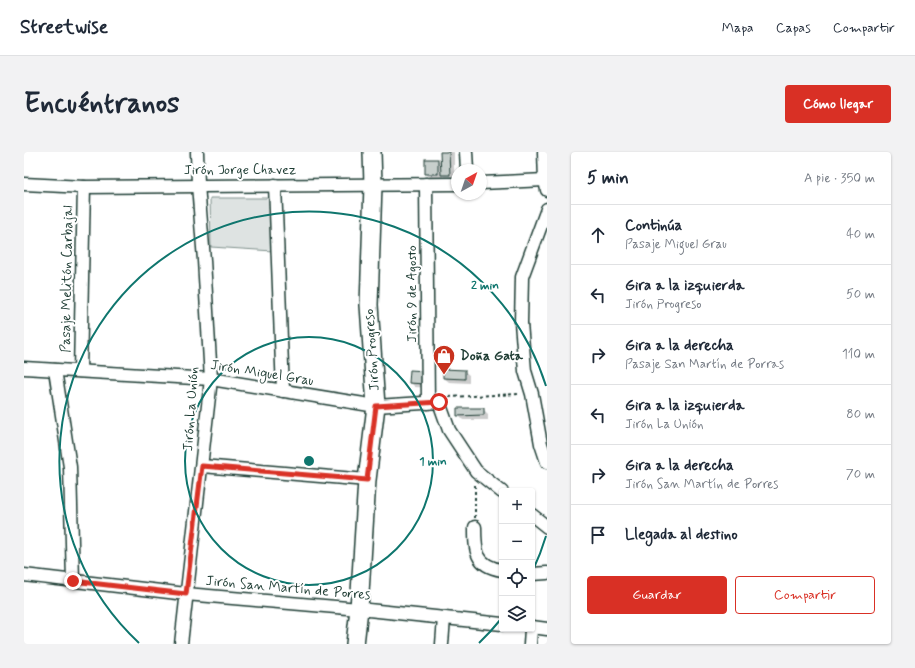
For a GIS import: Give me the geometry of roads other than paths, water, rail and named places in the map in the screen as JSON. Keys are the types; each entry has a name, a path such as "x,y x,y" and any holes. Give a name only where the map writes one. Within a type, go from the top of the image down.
{"street":[{"name":"Jirón La Unión","path":"180,644 211,379 197,152"},
{"name":"Jirón Progreso","path":"355,644 359,609 367,480 376,406 369,306 373,184 372,152"},
{"path":"466,152 467,164"},
{"path":"487,183 546,183 544,152"},
{"name":"Jirón Jorge Chavez","path":"24,184 84,187 451,184"},
{"name":"Jirón 9 de Agosto","path":"426,184 433,403 476,471 499,490"},
{"path":"275,185 283,391"},
{"name":"Pasaje Melitón Carbajal","path":"80,372 84,187"},
{"path":"547,209 522,277 521,323 525,371 532,394 541,444 547,462"},
{"name":"Jirón Miguel Grau","path":"24,368 211,379 376,406 433,403"},
{"path":"55,370 70,467 73,581"},
{"path":"202,466 367,480"},
{"path":"535,517 547,527"},
{"path":"475,527 476,553 482,563 499,570"},
{"path":"535,574 547,573"},
{"name":"Jirón San Martín de Porres","path":"24,575 186,594 359,609 499,624"},
{"path":"442,644 444,618"},
{"path":"535,628 547,629"},
{"path":"530,644 532,632"}],"place":[{"name":"Doña Gata","path":"444,376"}]}
